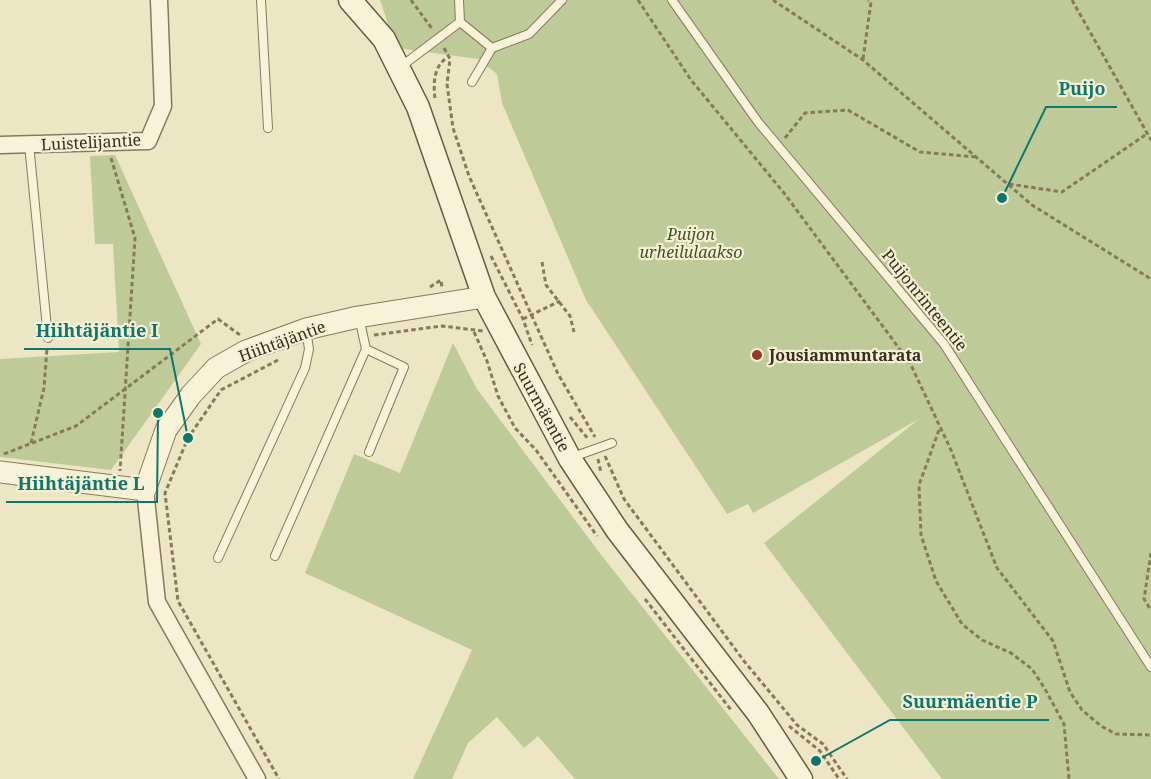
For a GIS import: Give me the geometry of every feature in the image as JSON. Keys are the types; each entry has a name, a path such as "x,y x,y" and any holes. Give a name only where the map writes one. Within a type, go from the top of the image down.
{"main road":[{"name":"Suurmäentie","path":"350,0 384,39 418,107 484,297 570,459 617,530 758,713 801,779"}],"street":[{"name":"Luistelijantie","path":"0,145 148,141 163,106 159,0"},
{"name":"Hiihtäjäntie","path":"257,779 156,602 145,490 166,430 191,395 216,368 246,351 306,329 360,327 484,297"},
{"path":"0,472 145,490"}],"lane":[{"path":"261,0 268,128"},
{"path":"459,0 460,22 492,48"},
{"path":"472,82 492,48 529,34 562,0"},
{"name":"Puijonrinteentie","path":"672,0 758,122 944,344 1151,667"},
{"path":"399,69 460,22"},
{"path":"29,144 48,338"},
{"path":"275,556 366,349 360,327"},
{"path":"218,558 305,368 309,349 306,329"},
{"path":"366,349 404,367 369,452"},
{"path":"570,459 612,443"}],"path":[{"path":"638,0 691,80 784,193 910,363 939,430 951,450 970,504 983,525 998,568 1053,641 1070,692 1082,710 1101,726 1116,734 1151,735"},
{"path":"773,0 863,60 1032,205 1151,279"},
{"path":"863,60 871,2 868,0"},
{"path":"1072,0 1151,140"},
{"path":"779,147 805,113 848,110 920,152 976,157"},
{"path":"1007,183 1062,192 1148,133"},
{"path":"107,142 135,238 123,393 120,476"},
{"path":"542,262 546,285 570,316 574,332"},
{"path":"360,327 442,326 474,332 500,330 560,301"},
{"path":"0,456 76,426 218,320 247,339"},
{"path":"31,443 44,388 48,338"},
{"path":"279,779 178,601 165,493 188,438 221,390 282,358"},
{"path":"939,430 919,484 921,535 936,581 962,624 982,640 1011,653 1032,669 1041,682 1064,724 1069,779"},
{"path":"1151,553 1144,599 1151,610"}],"green space":[{"name":"Puijon urheilulaakso","path":"380,0 1151,0 1151,779 942,779 764,543 919,419 753,513 748,504 727,514 586,300 502,103 497,74 478,59 396,48"},
{"path":"115,155 201,344 111,470 0,457 0,359 119,352 113,244 95,244 90,156"},
{"path":"453,343 477,389 602,556 779,779 575,779 538,736 524,748 497,717 468,743 452,779 413,779 472,650 305,573 354,454 400,473"}],"place":[{"name":"Puijo","path":"1002,198"},
{"name":"Jousiammuntarata","path":"757,355"},
{"name":"Hiihtäjäntie L","path":"158,413"},
{"name":"Hiihtäjäntie I","path":"188,438"},
{"name":"Suurmäentie P","path":"816,761"}]}
